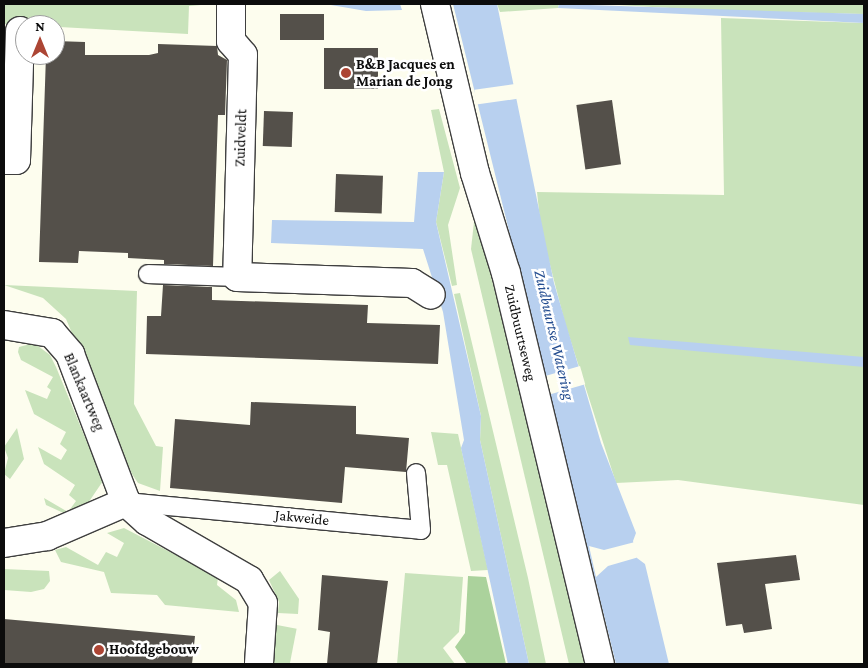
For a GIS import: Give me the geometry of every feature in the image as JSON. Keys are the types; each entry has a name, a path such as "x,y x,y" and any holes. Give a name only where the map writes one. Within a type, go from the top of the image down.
{"street":[{"name":"Zuidveldt","path":"232,4 230,41 244,54 237,277"},
{"name":"Zuidbuurtseweg","path":"435,4 475,173 506,273 600,664"},
{"path":"4,160 16,160 19,65"},
{"path":"237,277 412,283 431,295"},
{"name":"Blankaartweg","path":"4,325 52,333 70,354 126,502 147,521 249,580 263,602 259,664"},
{"path":"4,543 47,536 126,502"}],"lane":[{"path":"148,274 237,277"},
{"name":"Jakweide","path":"126,502 421,530 416,473"}],"green space":[{"path":"4,4 213,4 189,6 188,34 65,27 65,15 15,15 15,25 4,24"},
{"path":"497,4 559,4 558,8 500,12"},
{"path":"601,4 864,4 864,14 721,11"},
{"path":"721,18 864,23 864,505 678,480 616,483 565,323 541,230 537,192 724,195"},
{"path":"439,109 460,188 448,225 457,285 452,286 436,222 444,172 431,110"},
{"path":"475,213 587,664 569,664 471,249"},
{"path":"4,285 137,291 134,404 156,446 163,447 160,491 138,483 132,474 66,319 43,298"},
{"path":"460,293 528,578 546,664 529,664 480,440 481,416 454,294"},
{"path":"34,343 50,355 56,367 103,481 86,506 68,515 46,505 44,498 68,512 76,501 69,495 75,485 44,464 38,447 61,460 67,450 60,444 66,432 34,414 25,390 47,399 51,390 47,387 53,377 21,360 18,352 19,347"},
{"path":"17,428 24,459 10,479 4,474 8,458 4,447"},
{"path":"431,432 458,434 488,570 471,571 447,465 438,465"},
{"path":"124,528 218,577 217,585 236,600 239,612 165,605 157,595 111,593 104,572 61,562 55,550 66,547 98,565 106,552 117,557 124,543 107,533"},
{"path":"4,569 49,571 50,581 44,589 31,592 4,590"},
{"path":"280,571 299,599 298,614 278,613 279,602 269,580"},
{"path":"405,573 463,577 459,632 443,648 455,664 397,664"},
{"path":"468,576 486,577 506,664 467,664 455,647 465,633"},
{"path":"277,625 297,629 290,664 270,663"}],"water":[{"path":"325,4 400,4 402,10 366,11"},
{"name":"Zuidbuurtse Watering","path":"453,4 497,4 554,283 601,443 636,533 633,541 637,558 645,564 669,664 616,664"},
{"path":"559,4 864,14 864,23 558,8"},
{"path":"418,172 444,172 436,222 481,416 480,440 529,664 508,664 461,448 464,440 443,312 423,249 271,243 272,220 414,222"},
{"path":"628,337 864,357 864,367 630,345"}],"pier":[{"path":"515,84 517,99 476,105 474,90"},
{"path":"580,366 585,384 550,394 544,376"},
{"path":"635,542 639,557 608,566 596,577 589,546 604,550"}],"building":[{"path":"280,14 324,14 324,40 280,40"},
{"path":"65,41 85,42 85,55 149,55 158,53 158,44 217,46 218,55 227,60 225,115 218,115 213,266 164,264 164,260 128,258 128,253 79,251 78,263 39,262 46,65 65,65"},
{"path":"324,48 378,48 378,89 324,89"},
{"path":"612,100 621,164 585,169 576,105"},
{"path":"264,111 293,112 292,147 263,146"},
{"path":"336,174 383,176 382,214 335,212"},
{"path":"163,285 212,287 212,300 368,305 367,323 440,325 438,364 146,354 147,316 161,316"},
{"path":"251,402 356,406 356,434 409,438 406,472 345,467 342,503 170,488 175,419 250,425"},
{"path":"796,555 800,580 765,584 772,629 744,633 742,624 726,626 717,563"},
{"path":"322,575 388,581 377,664 327,664 330,632 318,630"},
{"name":"Hoofdgebouw","path":"4,619 195,636 192,664 4,664"}],"place":[{"name":"B&B Jacques en Marian de Jong","path":"346,73"},
{"name":"Hoofdgebouw","path":"99,650"}]}
